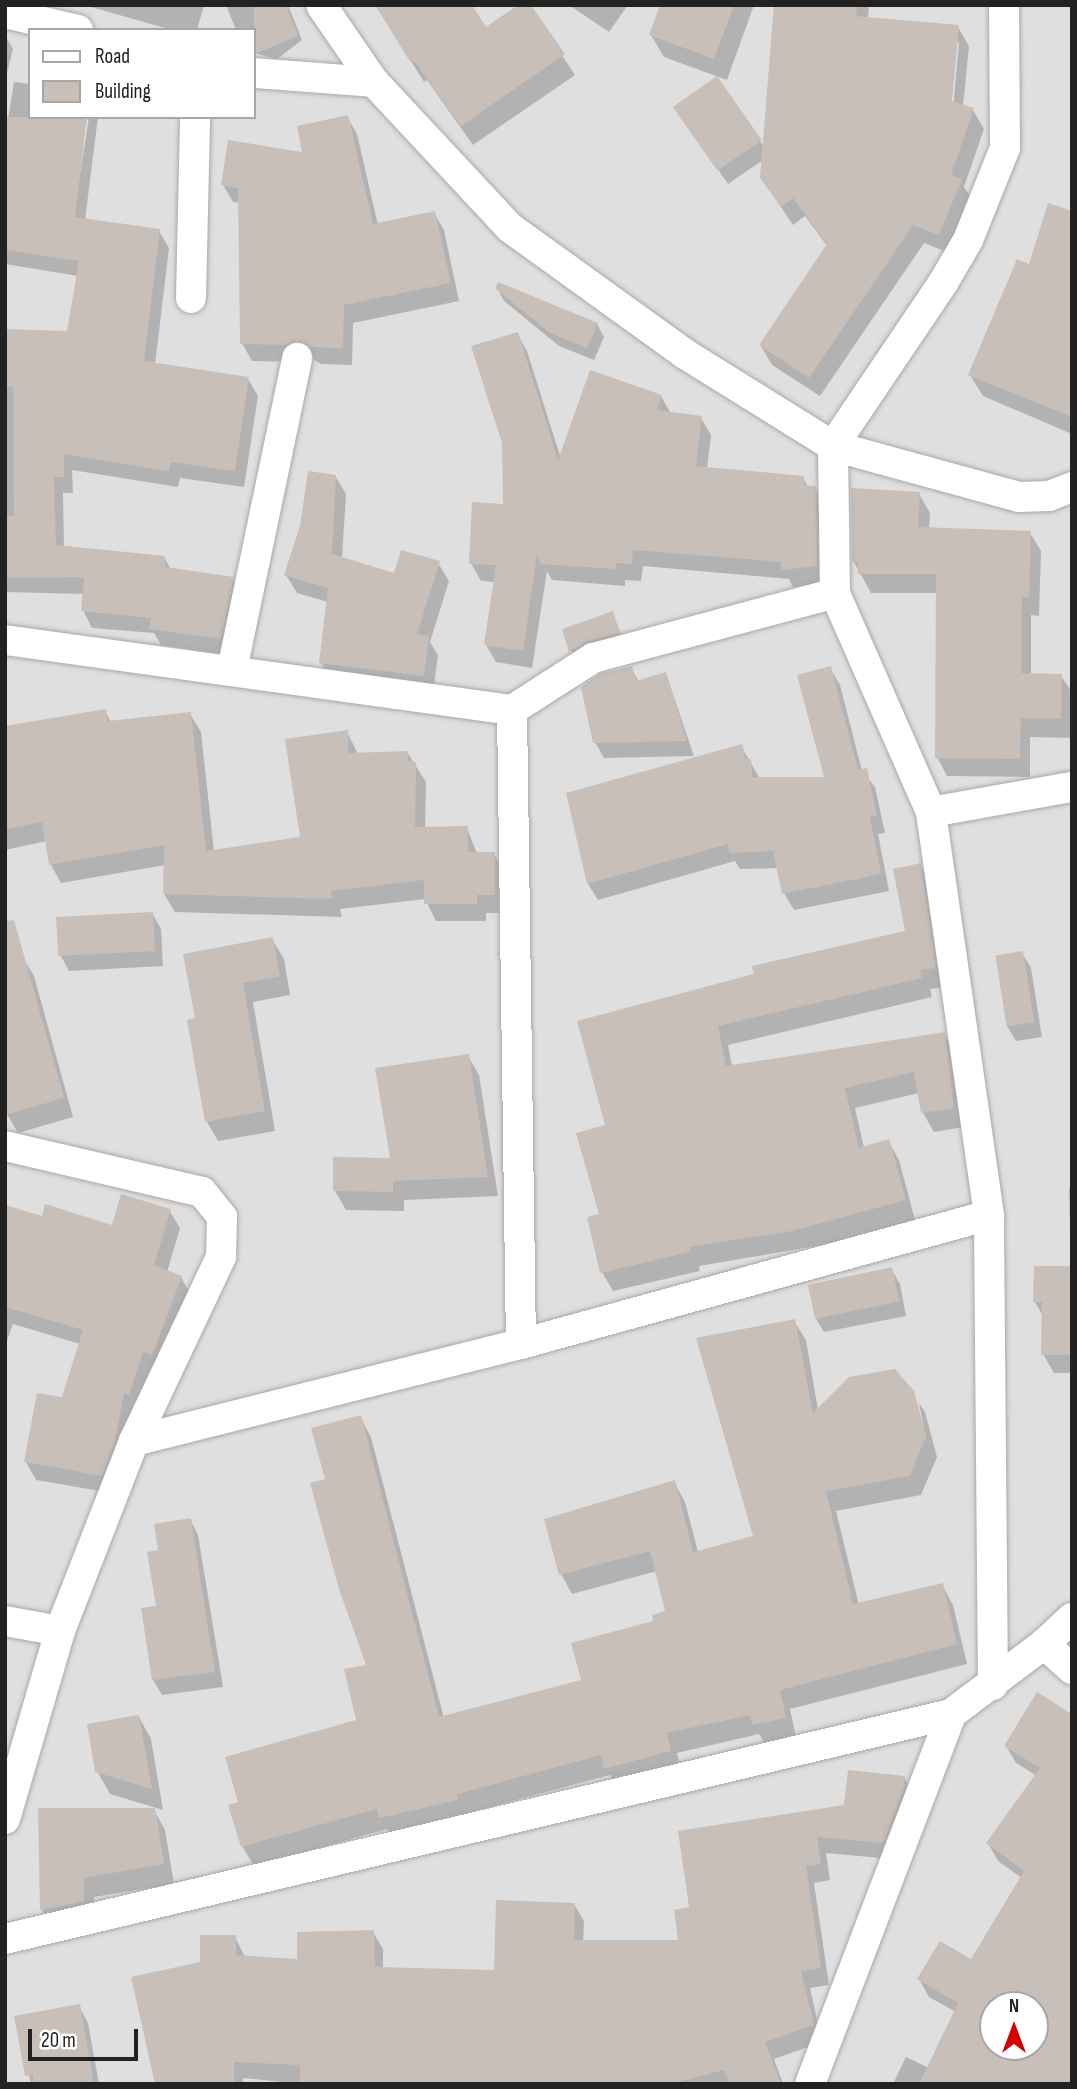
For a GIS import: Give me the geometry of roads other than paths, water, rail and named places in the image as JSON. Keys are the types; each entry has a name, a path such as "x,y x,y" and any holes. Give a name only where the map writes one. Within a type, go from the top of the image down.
{"street":[{"path":"321,5 374,82 509,227 685,354 833,446 1019,497 1049,496 1072,487"},
{"path":"993,1685 989,1215 931,812 835,593 833,446 943,283 968,240 1005,148 1004,5"},
{"path":"5,13 69,28"},
{"path":"256,73 374,82"},
{"path":"191,298 195,119"},
{"path":"232,670 297,358"},
{"path":"5,640 512,710 593,658 835,593"},
{"path":"512,710 521,1344"},
{"path":"931,812 1072,787"},
{"path":"5,1146 202,1192 222,1217 220,1257 134,1441 60,1631 5,1819"},
{"path":"134,1441 521,1344 989,1215"},
{"path":"5,1939 951,1714 993,1685 1072,1618"},
{"path":"5,1621 60,1631"},
{"path":"1044,1644 1072,1669"},
{"path":"810,2084 951,1714"}]}
